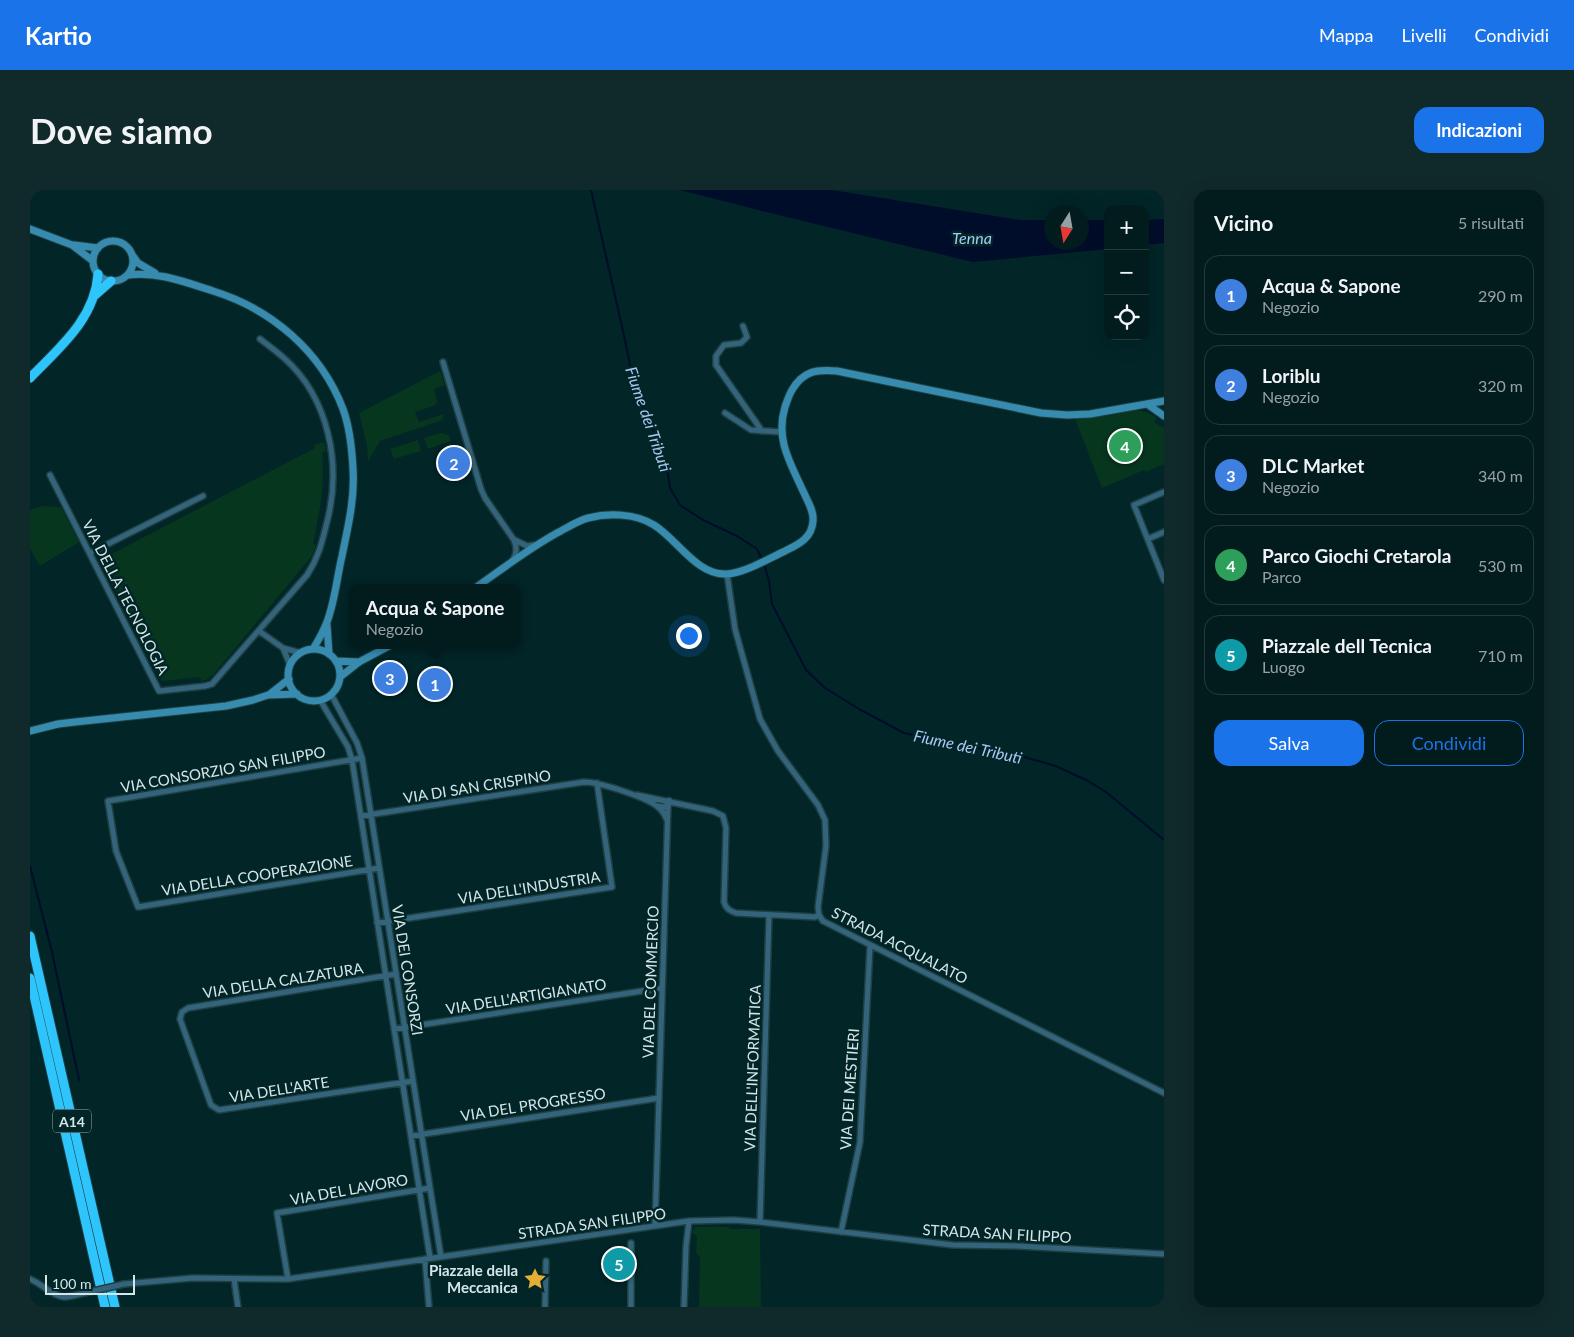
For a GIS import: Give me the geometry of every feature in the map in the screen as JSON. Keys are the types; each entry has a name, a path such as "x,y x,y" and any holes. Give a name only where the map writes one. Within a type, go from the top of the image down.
{"highway":[{"path":"30,378 76,330 95,295 98,274"},
{"path":"95,295 110,281"},
{"name":"A14","path":"30,936 115,1307"},
{"name":"A14","path":"30,978 104,1307"}],"main road":[{"path":"30,229 72,245 98,248 109,242 121,243 130,251 138,263 158,275"},
{"path":"72,245 93,261"},
{"path":"98,248 93,261 95,270 106,280 110,281 123,279 128,275 132,269 133,256"},
{"path":"128,275 141,273 158,275 226,295 249,305 270,318 294,337 317,362 332,385 344,411 350,440 353,471 352,501 327,622 313,649"},
{"path":"481,584 538,544 586,519 604,515 622,515 654,524 698,564 715,572 726,574 748,568 802,543 809,535 813,521 812,508 784,450 781,432 784,412 790,394 796,383 808,374 823,370 837,371 1041,413 1067,415 1090,414 1162,401"},
{"path":"1162,401 1159,409 1162,415"},
{"path":"1146,404 1162,415"},
{"path":"327,622 329,654"},
{"path":"313,649 329,654 336,661 339,669 340,677 336,689 320,700 304,698 297,694 289,680 290,665 294,658 301,653 313,649"},
{"path":"340,677 359,662 383,649"},
{"path":"336,661 359,662"},
{"path":"268,695 289,680"},
{"path":"30,732 58,724 226,706 268,695 297,694"}],"street":[{"path":"743,326 747,337 741,342 724,345 716,356 716,365 762,431"},
{"name":"VIA DELLA TECNOLOGIA","path":"50,475 159,691 212,684 307,575 316,562 332,494 334,474 332,452 322,414 312,393 300,376 285,358 260,339"},
{"path":"443,362 481,488 514,540 523,552 528,551"},
{"path":"725,413 752,430 781,432"},
{"path":"1164,492 1134,505 1164,580"},
{"path":"90,553 203,496"},
{"path":"1148,539 1164,532"},
{"path":"519,546 538,544"},
{"path":"511,562 519,546"},
{"name":"STRADA ACQUALATO","path":"726,574 735,630 760,719 778,751 818,805 825,820 826,846 819,896 819,915 823,921 1164,1093"},
{"path":"259,631 283,648 301,653"},
{"path":"283,648 290,665"},
{"name":"VIA DEI CONSORZI","path":"331,694 357,743 362,758 441,1257"},
{"name":"VIA DEI CONSORZI","path":"320,700 348,747 352,760 419,1190 428,1259 429,1307"},
{"name":"VIA CONSORZIO SAN FILIPPO","path":"138,907 116,851 108,801 362,758"},
{"name":"VIA DI SAN CRISPINO","path":"360,816 584,782 597,783"},
{"path":"597,783 631,794 713,811 723,816 726,828 725,906 728,910 736,913 769,915 815,917 819,915"},
{"name":"VIA DELL'INDUSTRIA","path":"377,923 612,887 597,783"},
{"path":"631,794 657,806 664,806 669,803"},
{"name":"VIA DEL COMMERCIO","path":"655,1226 669,803"},
{"path":"657,806 668,820"},
{"name":"VIA DELLA COOPERAZIONE","path":"138,907 379,868"},
{"name":"VIA DELL'INFORMATICA","path":"760,1222 769,915"},
{"name":"VIA DEI MESTIERI","path":"841,1232 860,1142 870,946"},
{"name":"VIA DELLA CALZATURA","path":"180,1018 182,1012 188,1008 396,974"},
{"name":"VIA DELL'ARTIGIANATO","path":"394,1029 662,988"},
{"name":"VIA DELL'ARTE","path":"180,1018 211,1106 219,1110 413,1081"},
{"name":"VIA DEL PROGRESSO","path":"411,1136 658,1098"},
{"name":"VIA DEL LAVORO","path":"288,1279 277,1213 430,1188"},
{"name":"STRADA SAN FILIPPO","path":"30,1279 40,1283 54,1294 63,1297 124,1284 193,1278 288,1279 689,1221 734,1220 953,1245 1017,1246 1164,1254"},
{"path":"684,1307 686,1246 689,1221"},
{"path":"631,1243 632,1307"},
{"path":"545,1307 546,1261"},
{"path":"234,1279 238,1307"}],"green space":[{"path":"440,371 445,385 434,389 437,402 434,406 415,412 419,422 444,414 443,420 380,441 368,461 367,445 359,413"},
{"path":"1137,410 1149,413 1157,418 1154,422 1164,428 1164,464 1146,472 1144,470 1102,488 1075,419"},
{"path":"440,433 447,435 451,441 428,449 424,438"},
{"path":"418,440 421,451 394,459 390,449"},
{"path":"322,442 325,444 326,451 322,452 320,509 313,544 316,545 312,556 213,675 201,681 200,677 162,681 100,560 315,448 314,445"},
{"path":"43,506 61,507 79,542 40,566 30,549 30,510"},
{"path":"695,1227 760,1229 761,1307 699,1307 700,1257 696,1253 697,1236 692,1233"}],"water":[{"name":"Tenna","path":"680,190 832,190 1020,220 1044,220 1044,250 1089,250 1089,220 1104,220 1104,249 973,262"},
{"path":"1164,219 1164,243 1149,245 1149,220"}],"waterway":[{"name":"Fiume dei Tributi","path":"591,190 632,375 639,397 666,460 670,488 680,505 703,520 737,536 757,549 762,560"},
{"name":"Fiume dei Tributi","path":"764,564 769,581 772,604 806,670 825,688 904,733 1024,757 1056,766 1106,792 1164,840"},
{"path":"30,866 52,952 79,1080"}],"place":[{"name":"Parco Giochi Cretarola","path":"1125,446"},
{"name":"Loriblu","path":"454,463"},
{"name":"DLC Market","path":"390,678"},
{"name":"Acqua & Sapone","path":"435,684"},
{"name":"Piazzale dell Tecnica","path":"619,1264"},
{"name":"Piazzale della Meccanica","path":"535,1279"}]}
